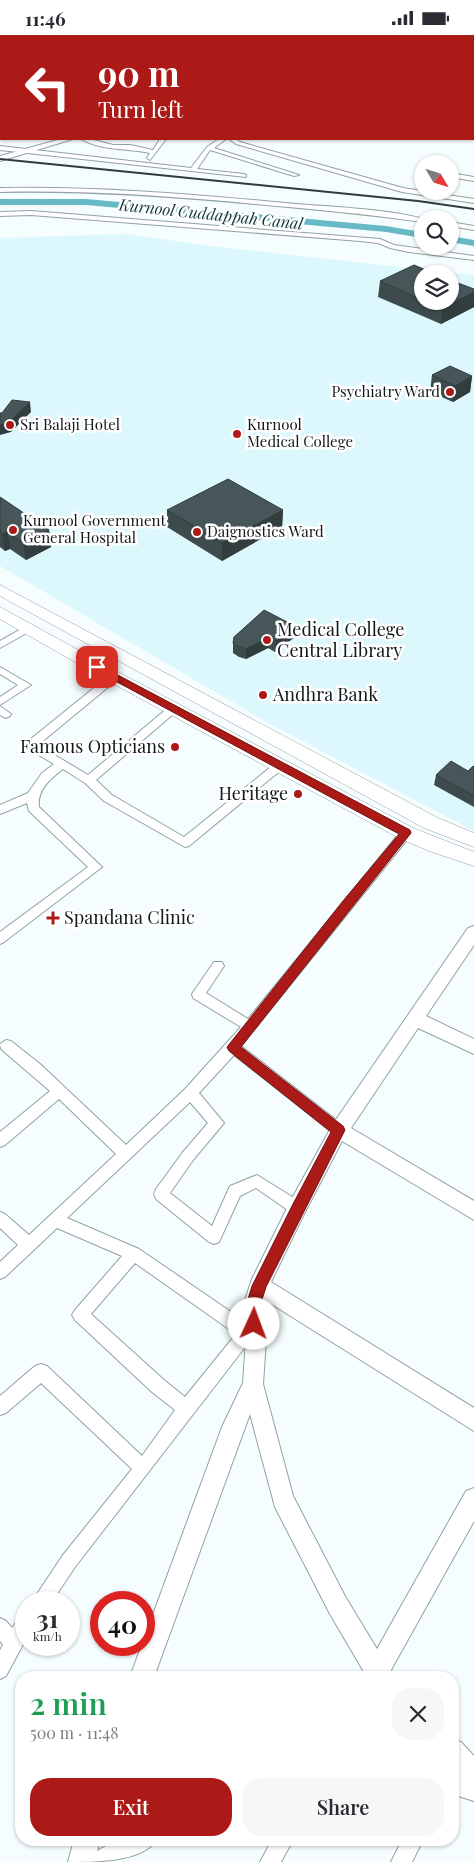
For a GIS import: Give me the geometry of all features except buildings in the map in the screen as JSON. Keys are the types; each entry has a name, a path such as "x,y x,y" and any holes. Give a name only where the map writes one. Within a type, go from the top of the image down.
{"main road":[{"path":"0,590 431,823 474,840"},
{"path":"0,612 114,677 406,833 474,859"}],"street":[{"path":"0,159 66,140"},
{"path":"89,140 113,147 130,147 154,151"},
{"path":"146,164 163,140"},
{"path":"193,170 209,148 221,140"},
{"path":"234,140 238,143 402,190 414,191"},
{"path":"0,148 244,176"},
{"path":"209,148 296,175"},
{"path":"459,176 474,179"},
{"path":"0,190 58,188 225,199 414,219"},
{"path":"459,198 474,201"},
{"path":"0,213 31,213 360,239 380,241 392,247 409,251 474,259"},
{"path":"459,226 474,228"},
{"path":"0,645 28,628"},
{"path":"0,670 26,685 0,703"},
{"path":"114,677 31,745 89,780 108,798 185,843 281,765"},
{"path":"89,780 174,708"},
{"path":"0,810 32,796 46,776 62,764"},
{"path":"0,939 96,867 33,807 32,796"},
{"path":"0,1272 190,1093 233,1047 406,833"},
{"path":"375,1671 338,1606 283,1499 253,1384 252,1309 259,1286 297,1208 339,1130 414,1017 474,932"},
{"path":"218,966 198,994 251,1027"},
{"path":"414,1017 474,1047"},
{"path":"6,1045 59,1091 126,1154"},
{"path":"233,1047 339,1130 474,1211"},
{"path":"0,1141 59,1091"},
{"path":"190,1093 217,1123 188,1156 160,1194 214,1237 235,1191 258,1181 297,1208"},
{"path":"0,1219 29,1245"},
{"path":"56,1220 134,1253 252,1336"},
{"path":"134,1253 80,1315 158,1386 186,1408"},
{"path":"259,1286 474,1420"},
{"path":"48,1591 69,1561 143,1468 186,1408 252,1336"},
{"path":"0,1407 41,1372 143,1468"},
{"path":"144,1671 234,1427 253,1384"},
{"path":"381,1671 474,1499"},
{"path":"0,1627 6,1648"},
{"path":"0,1670 6,1648 15,1637"},
{"path":"459,1758 474,1774"},
{"path":"459,1784 474,1789"},
{"path":"81,1862 85,1846"},
{"path":"102,1862 132,1846"},
{"path":"270,1862 279,1846"},
{"path":"400,1862 409,1846"}],"shaded area":[{"name":"Kurnool Medical College","path":"127,234 210,246 414,268 414,310 459,310 459,273 474,275 474,831 270,724 0,566 0,238"}],"waterway":[{"name":"Kurnool Cuddappah Canal","path":"0,202 86,202 386,229 414,234"},
{"name":"Kurnool Cuddappah Canal","path":"459,240 474,243"}],"railway":[{"path":"0,159 418,201 474,209"}],"place":[{"name":"Psychiatry Ward","path":"450,392"},
{"name":"Sri Balaji Hotel","path":"10,425"},
{"name":"Kurnool Medical College","path":"237,434"},
{"name":"Kurnool Government General Hospital","path":"13,530"},
{"name":"Daignostics Ward","path":"197,532"},
{"name":"Medical College Central Library","path":"267,640"},
{"name":"Andhra Bank","path":"263,695"},
{"name":"Famous Opticians","path":"175,747"},
{"name":"Heritage","path":"298,794"},
{"name":"Spandana Clinic","path":"53,918"}],"route":[{"path":"97,667 406,833 233,1047 339,1130 297,1208 259,1286 252,1309 254,1324"}]}
